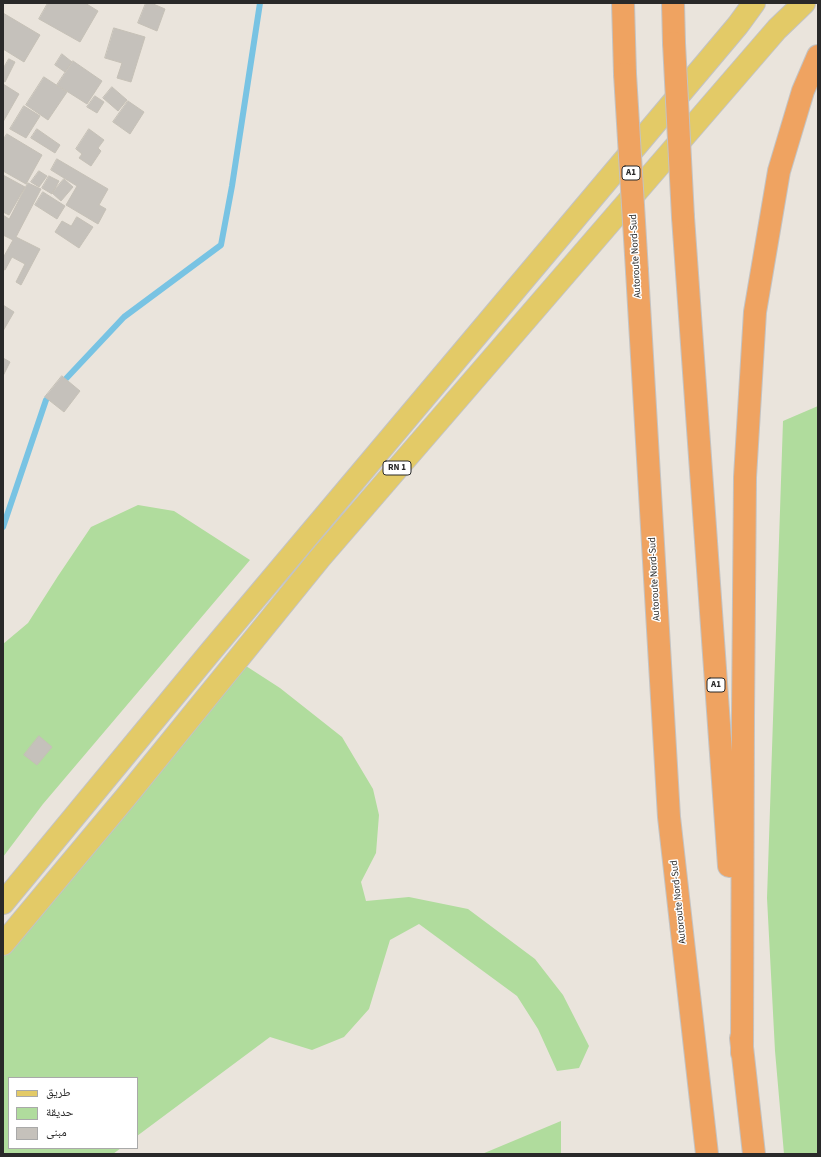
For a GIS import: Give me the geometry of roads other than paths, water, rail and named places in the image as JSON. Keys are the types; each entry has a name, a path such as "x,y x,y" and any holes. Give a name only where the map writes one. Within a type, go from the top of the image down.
{"highway":[{"name":"Autoroute Nord-Sud","path":"623,3 625,74 669,817 706,1154"},
{"name":"A1","path":"673,3 683,217 742,1052 754,1154"},
{"path":"742,1052 745,477 754,312 779,170 788,136 803,91 818,56"},
{"path":"771,209 790,166 818,88"}],"main road":[{"name":"RN 1","path":"3,903 218,644 738,25 754,3"},
{"name":"RN 1","path":"3,944 126,797 320,558 777,29 804,3"}],"waterway":[{"path":"61,384 124,317 221,245 232,186 260,3"},
{"path":"3,527 46,400 52,394"}]}
